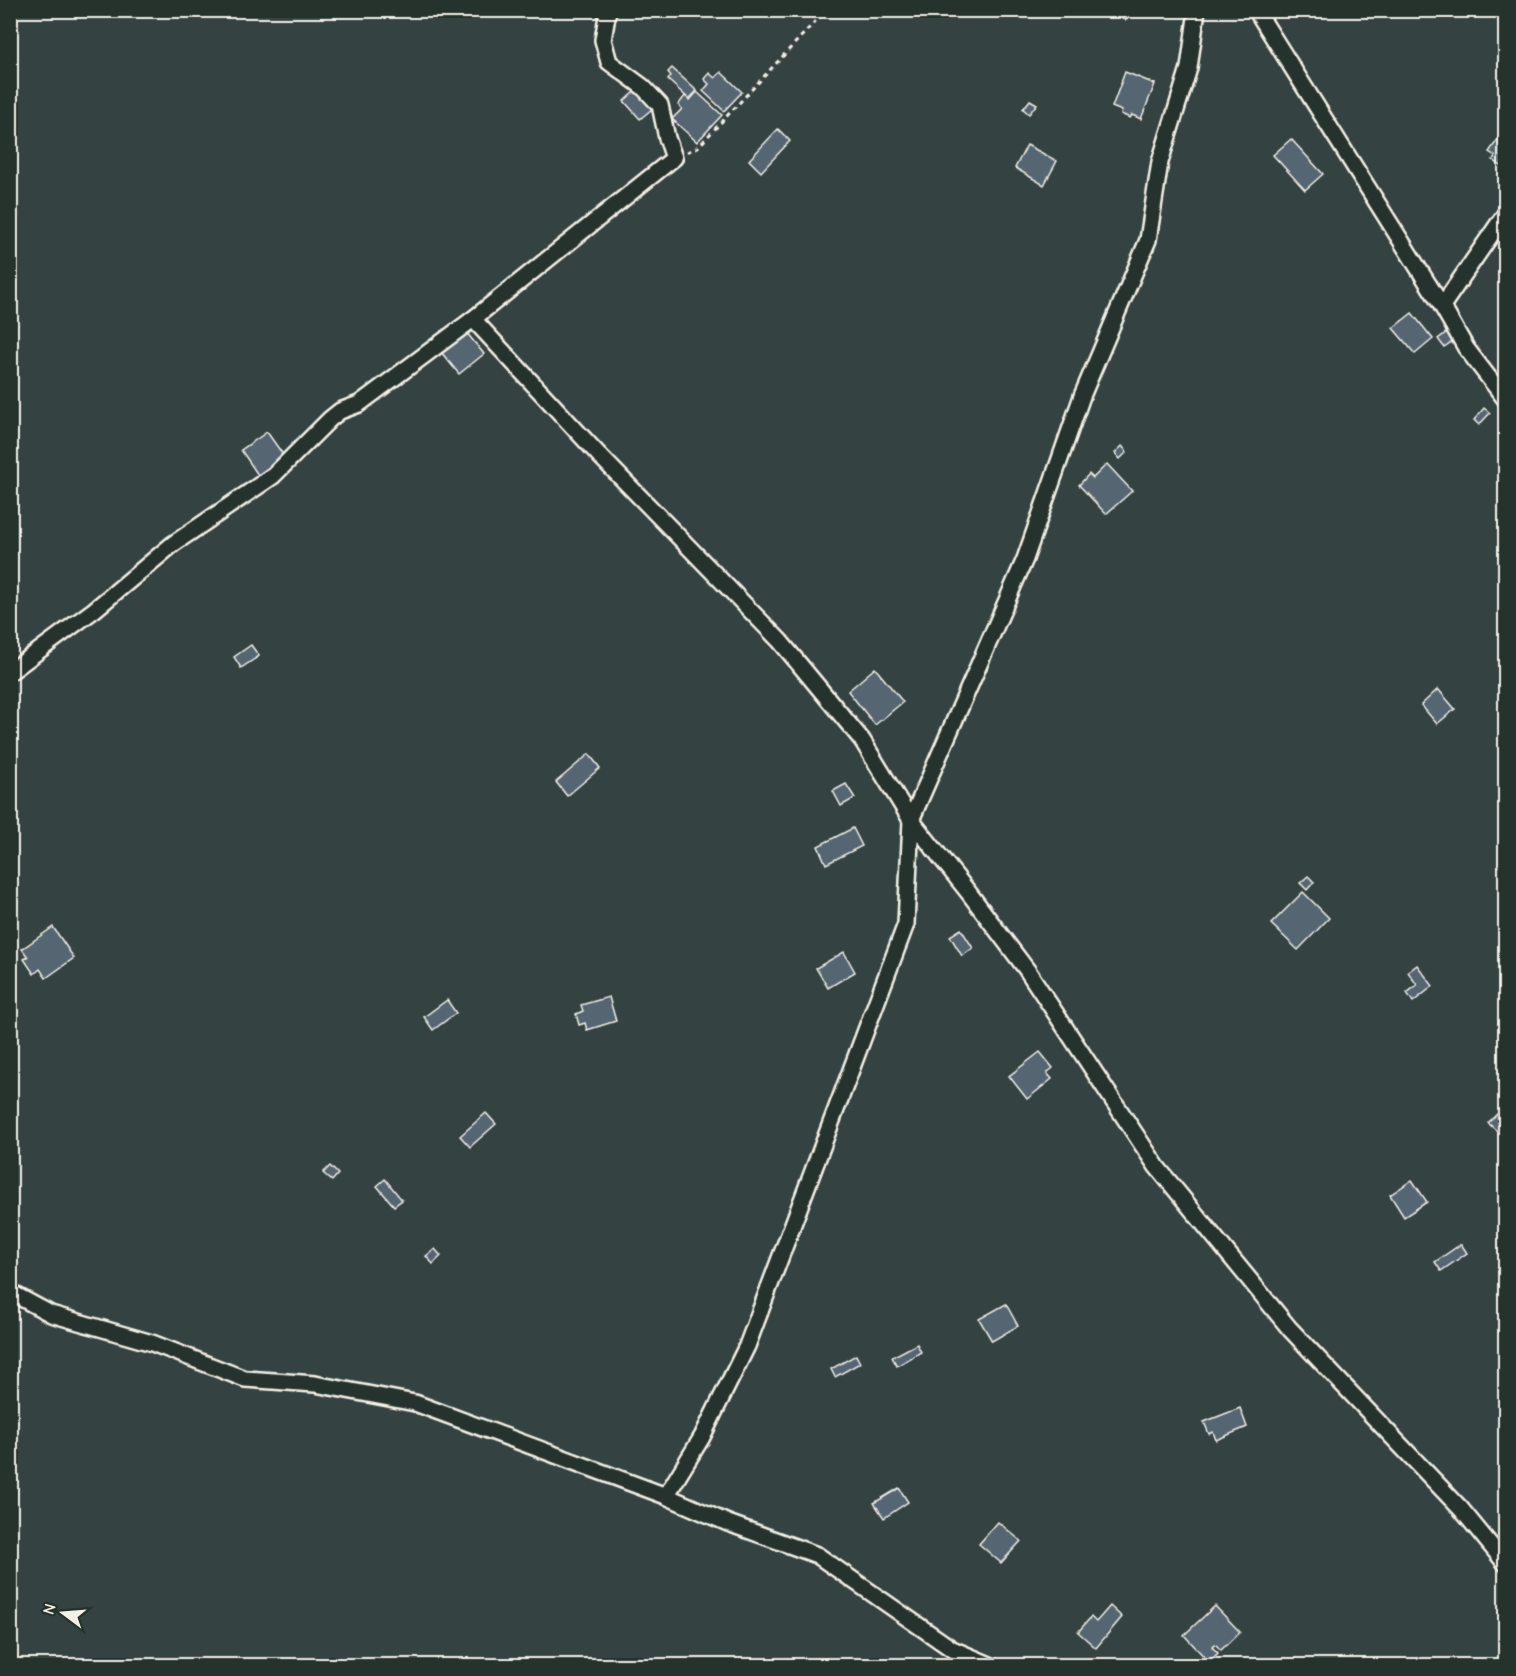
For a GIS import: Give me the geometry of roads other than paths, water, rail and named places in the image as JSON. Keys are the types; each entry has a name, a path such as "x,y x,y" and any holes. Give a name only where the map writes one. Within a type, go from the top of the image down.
{"street":[{"path":"10,672 94,610 173,544 273,476 340,411 359,404 473,320 674,158 660,105 643,87 609,62 603,40 608,10"},
{"path":"666,1496 702,1437 747,1346 906,924 911,820 1025,559 1082,396 1148,240 1160,162 1189,68 1197,10"},
{"path":"1256,10 1466,348 1506,400"},
{"path":"1442,306 1506,213"},
{"path":"473,320 598,455 780,640 862,740 911,820 1027,970 1157,1167 1290,1329 1461,1509 1506,1564"},
{"path":"10,1292 51,1314 152,1343 245,1379 315,1384 415,1403 666,1496 728,1523 817,1555 952,1649 992,1665"}]}
